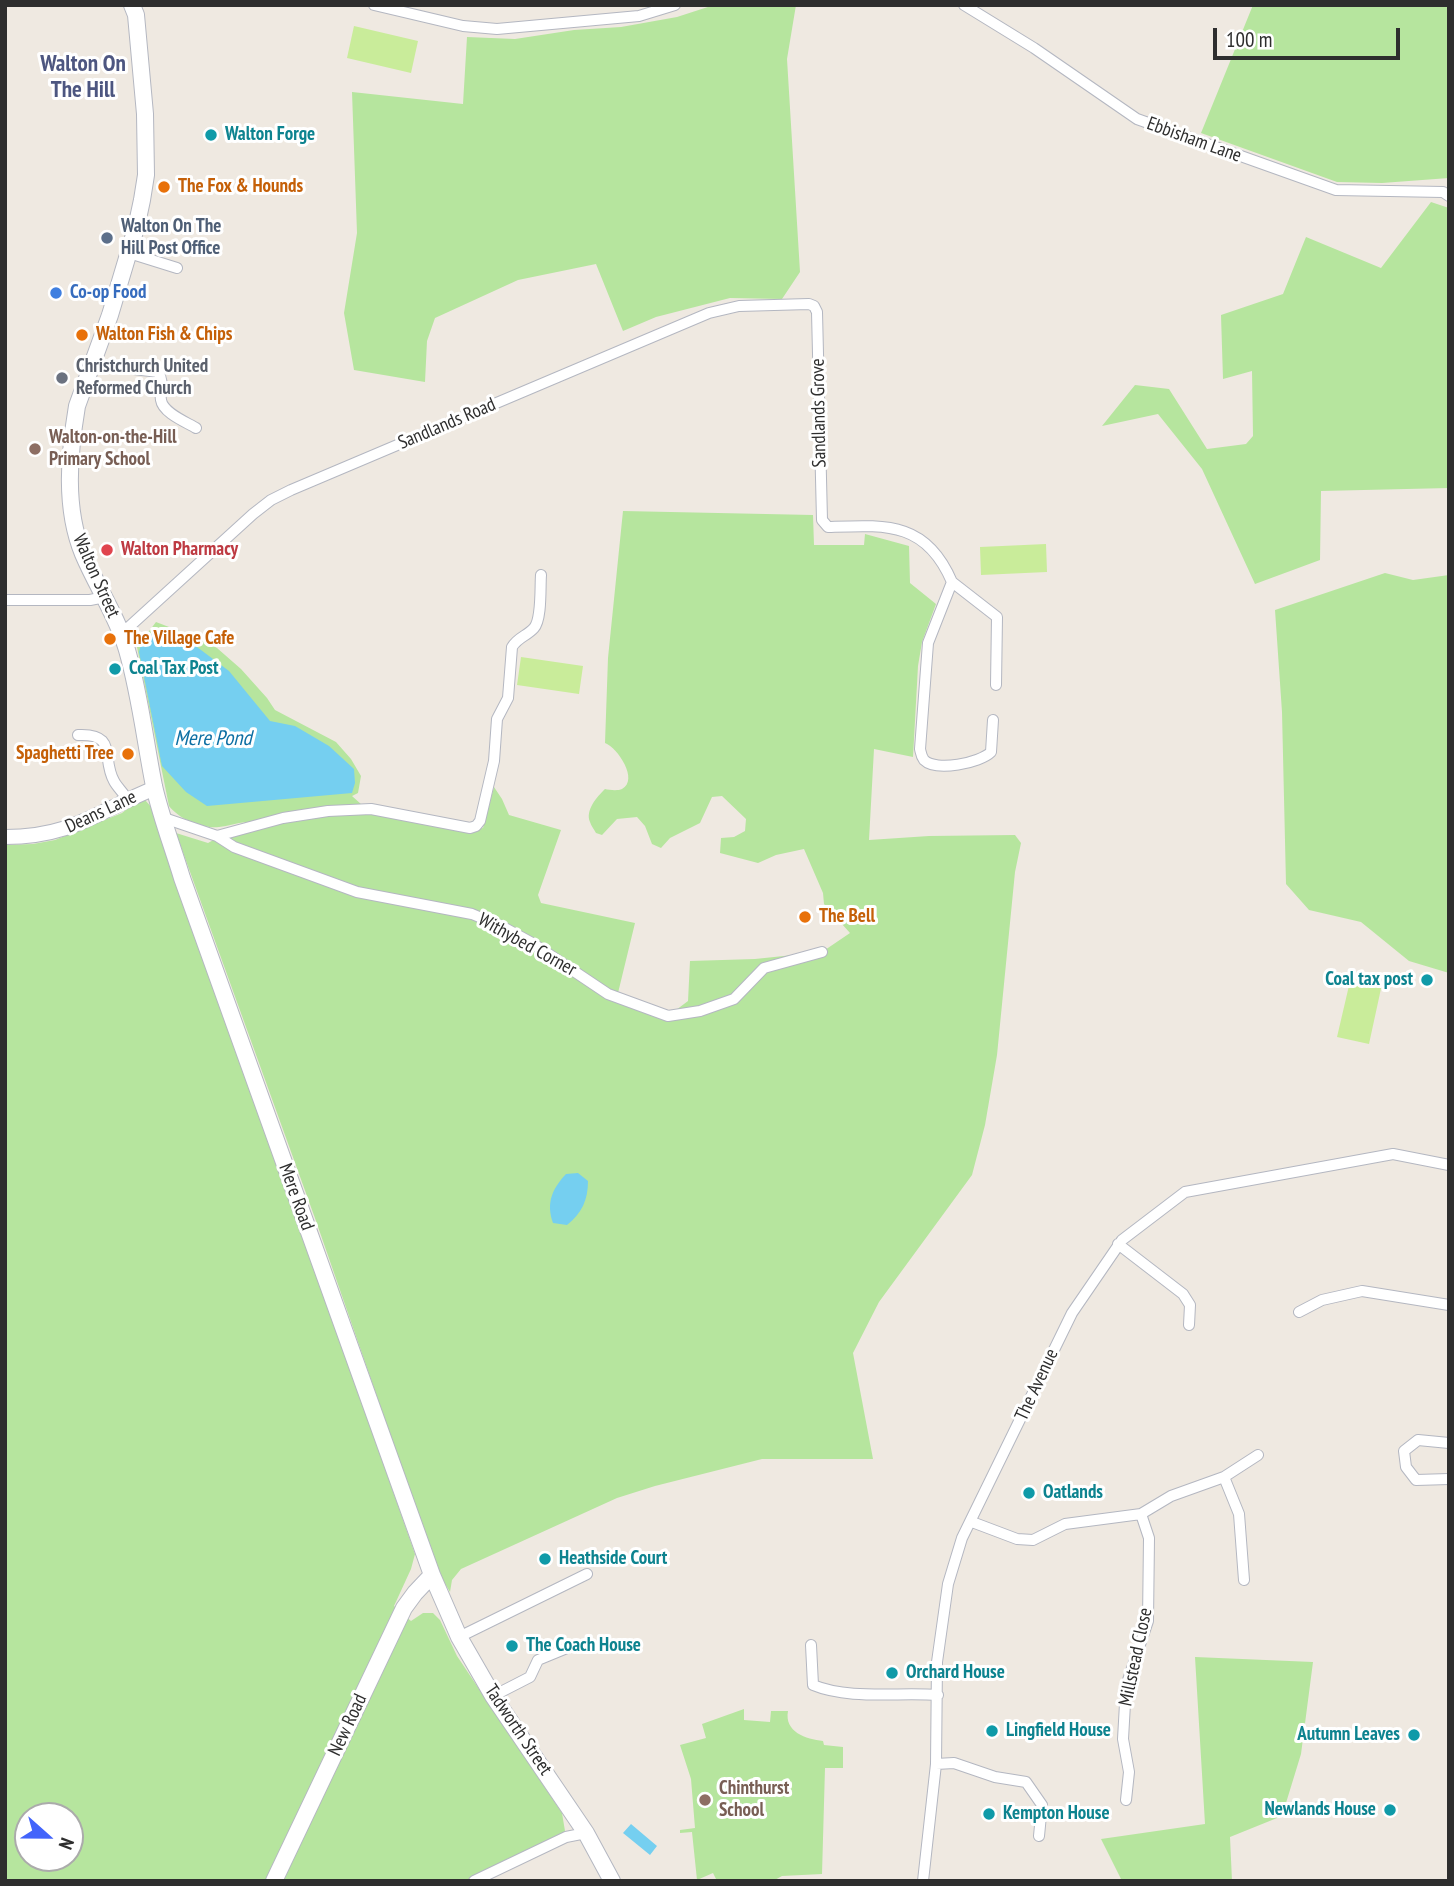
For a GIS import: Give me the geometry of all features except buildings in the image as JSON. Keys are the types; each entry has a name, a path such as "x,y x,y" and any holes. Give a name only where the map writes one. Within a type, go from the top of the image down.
{"main road":[{"name":"Walton Street","path":"132,5 136,15 145,114 146,174 129,253 78,406 70,488 75,533 83,555 121,631 138,695 163,818"},
{"name":"Mere Road","path":"163,818 432,1575"},
{"name":"Tadworth Street","path":"432,1575 459,1637 493,1696 586,1833 612,1881"},
{"name":"New Road","path":"274,1881 404,1608 432,1575"}],"street":[{"path":"374,5 463,26 497,29 639,16 675,5"},
{"name":"Ebbisham Lane","path":"966,6 1034,48 1137,119 1336,190 1443,192 1449,196"},
{"path":"129,253 177,268"},
{"name":"Sandlands Road","path":"121,631 130,626 253,514 271,500 292,490 709,313 739,306 814,306"},
{"name":"Sandlands Grove","path":"814,306 817,312 822,520 828,527 865,526 905,531 933,549 943,561 952,582"},
{"path":"93,364 158,372 163,380 160,401 166,409 196,428"},
{"path":"217,836 283,818 328,811 371,809 470,828 476,826 480,821 493,768 497,719 508,698 512,647 516,640 535,627 538,620 541,575"},
{"path":"993,720 991,752 985,757 964,765 930,763 921,756 920,736 928,643 952,582 997,617 996,685"},
{"path":"5,600 90,600 105,597"},
{"path":"78,735 96,736 102,741 108,753 114,781 127,799"},
{"name":"Deans Lane","path":"5,837 37,836 65,830 155,788"},
{"name":"Withybed Corner","path":"163,818 217,836 234,847 357,892 472,914 531,943 608,994 668,1016 700,1011 734,999 764,968 822,952"},
{"name":"The Avenue","path":"923,1881 936,1764 939,1695 937,1662 948,1584 962,1538 1072,1313 1118,1244 1185,1192 1393,1154 1449,1165"},
{"path":"1118,1244 1183,1294 1191,1305 1189,1325"},
{"path":"1299,1312 1322,1300 1362,1291 1449,1305"},
{"path":"1449,1443 1418,1440 1404,1451 1406,1467 1416,1480 1449,1479"},
{"path":"972,1522 1017,1539 1033,1540 1065,1524 1141,1514 1171,1496 1224,1477 1258,1455"},
{"path":"1224,1477 1239,1514 1244,1580"},
{"name":"Millstead Close","path":"1126,1800 1129,1772 1123,1739 1126,1686 1147,1621 1149,1538 1141,1514"},
{"path":"459,1637 587,1574"},
{"path":"811,1645 813,1685 844,1694 939,1695"},
{"path":"493,1696 530,1676 538,1660 572,1646"},
{"path":"936,1764 954,1763 995,1777 1026,1782 1042,1805 1039,1836"},
{"path":"474,1881 566,1837 586,1833"}],"green space":[{"path":"714,5 796,5 787,59 800,272 782,299 730,298 656,317 623,331 596,264 518,280 435,318 427,341 425,382 354,370 344,313 357,233 352,92 463,104 467,37 515,39 574,30 621,27 677,17"},
{"path":"1253,5 1449,5 1449,178 1382,183 1337,182 1201,133"},
{"path":"354,26 418,41 411,73 347,58"},
{"path":"1431,202 1449,208 1449,488 1321,491 1320,560 1255,584 1202,469 1158,414 1102,426 1135,385 1169,389 1207,449 1246,444 1253,436 1252,371 1223,379 1221,315 1283,294 1306,237 1381,268"},
{"path":"623,511 813,515 814,545 864,545 865,534 909,546 910,583 936,604 922,642 918,666 913,757 874,749 869,840 1015,835 1021,843 1015,872 997,1055 985,1125 972,1175 879,1302 853,1353 873,1459 762,1459 655,1486 617,1498 461,1569 452,1580 450,1592 441,1577 425,1535 316,1221 176,833 208,843 246,822 219,827 198,825 185,819 169,806 137,647 156,622 217,648 241,669 275,710 336,742 361,776 358,793 352,796 371,813 463,832 483,828 494,787 509,815 561,830 538,895 541,903 635,923 618,993 668,1016 688,1001 690,961 755,959 822,952 850,933 824,904 823,893 804,849 776,855 758,863 720,853 721,838 734,837 745,831 746,819 722,796 712,797 700,823 670,838 661,848 652,844 645,826 637,817 617,819 602,835 596,833 591,825 589,813 599,796 605,789 622,789 627,785 628,779 628,772 621,757 605,743 608,658"},
{"path":"1046,544 1047,572 981,575 980,547"},
{"path":"1385,573 1413,580 1449,575 1449,973 1409,961 1361,922 1309,910 1286,884 1282,712 1275,610"},
{"path":"521,657 583,666 579,694 517,685"},
{"path":"145,800 154,810 415,1554 394,1606 411,1621 423,1613 433,1613 440,1620 457,1656 562,1813 566,1837 474,1881 5,1881 5,845 55,840 122,813 137,801"},
{"path":"1351,977 1382,984 1369,1044 1337,1037"},
{"path":"1195,1657 1313,1662 1301,1754 1282,1816 1230,1837 1232,1881 1122,1881 1101,1839 1205,1824"},
{"path":"744,1709 744,1720 770,1722 771,1711 788,1711 789,1724 798,1733 823,1741 824,1745 843,1747 843,1768 825,1768 822,1874 782,1876 773,1881 717,1881 713,1873 697,1880 692,1832 680,1833 680,1830 695,1828 691,1779 680,1745 706,1738 702,1724"}],"water":[{"name":"Mere Pond","path":"159,631 197,647 229,671 270,721 295,726 329,746 354,769 355,783 352,793 207,806 186,792 162,766 139,652 146,638"},
{"path":"578,1173 588,1181 583,1206 567,1225 553,1223 550,1203 557,1185 566,1174"},
{"path":"631,1824 657,1846 650,1855 623,1833"}],"place":[{"name":"Walton Forge","path":"211,135"},
{"name":"The Fox & Hounds","path":"164,187"},
{"name":"Walton On The Hill Post Office","path":"107,238"},
{"name":"Co-op Food","path":"56,293"},
{"name":"Walton Fish & Chips","path":"82,335"},
{"name":"Christchurch United Reformed Church","path":"62,378"},
{"name":"Walton-on-the-Hill Primary School","path":"35,449"},
{"name":"Walton Pharmacy","path":"107,550"},
{"name":"The Village Cafe","path":"110,639"},
{"name":"Coal Tax Post","path":"115,669"},
{"name":"Spaghetti Tree","path":"128,754"},
{"name":"The Bell","path":"805,917"},
{"name":"Coal tax post","path":"1427,980"},
{"name":"Oatlands","path":"1029,1493"},
{"name":"Heathside Court","path":"545,1559"},
{"name":"The Coach House","path":"512,1646"},
{"name":"Orchard House","path":"892,1673"},
{"name":"Lingfield House","path":"992,1731"},
{"name":"Autumn Leaves","path":"1414,1735"},
{"name":"Chinthurst School","path":"705,1800"},
{"name":"Newlands House","path":"1390,1810"},
{"name":"Kempton House","path":"989,1814"}],"district":[{"name":"Walton On The Hill","path":"83,77"}]}
